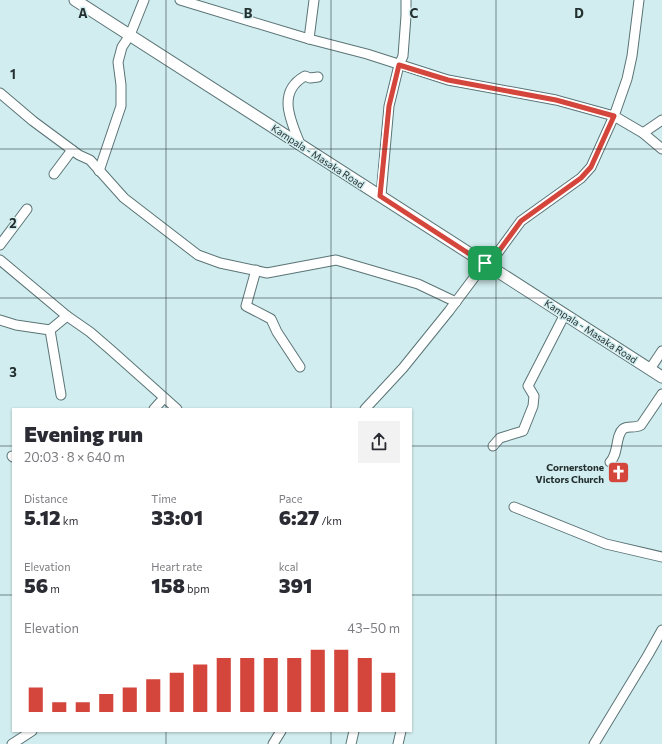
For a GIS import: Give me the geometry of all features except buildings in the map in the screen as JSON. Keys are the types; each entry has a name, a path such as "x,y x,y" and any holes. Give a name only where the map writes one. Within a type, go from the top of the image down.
{"main road":[{"name":"Kampala - Masaka Road","path":"75,0 662,377"}],"street":[{"path":"99,171 121,106 121,85 118,62 122,47 130,36 144,0"},
{"path":"180,0 310,39 368,54 448,80 556,100 614,116 643,133 662,149"},
{"path":"310,39 314,0"},
{"path":"380,196 389,106 399,65 403,56 406,0"},
{"path":"366,408 403,368 521,221 581,178 591,167 614,116 627,78 639,0"},
{"path":"300,144 289,116 287,105 290,90 299,79 305,76 310,78 318,77"},
{"path":"0,93 33,121 72,150 90,160 124,198 198,255 220,263 267,273 336,260 418,284 456,302"},
{"path":"643,133 662,120"},
{"path":"54,174 72,150"},
{"path":"0,245 26,209"},
{"path":"0,260 67,316 90,332 176,408"},
{"path":"256,270 246,306 271,319 277,332 300,367"},
{"path":"493,446 500,438 523,431 533,406 534,396 528,386 565,314"},
{"path":"0,321 50,330 67,316"},
{"path":"50,330 61,395"},
{"path":"650,369 662,351"},
{"path":"610,462 614,459 621,432 624,428 636,428 641,425 662,394"},
{"path":"155,408 164,398"},
{"path":"514,507 606,544 662,557"},
{"path":"594,744 662,630"},
{"path":"12,744 30,732"},
{"path":"273,744 280,732"},
{"path":"351,744 354,732"},
{"path":"398,744 402,732"}],"place":[{"name":"Cornerstone Victors Church","path":"619,473"}],"route":[{"path":"399,65 448,80 556,100 614,116 591,167 581,178 521,221 488,266 485,263 380,196 389,106 399,65"}]}
